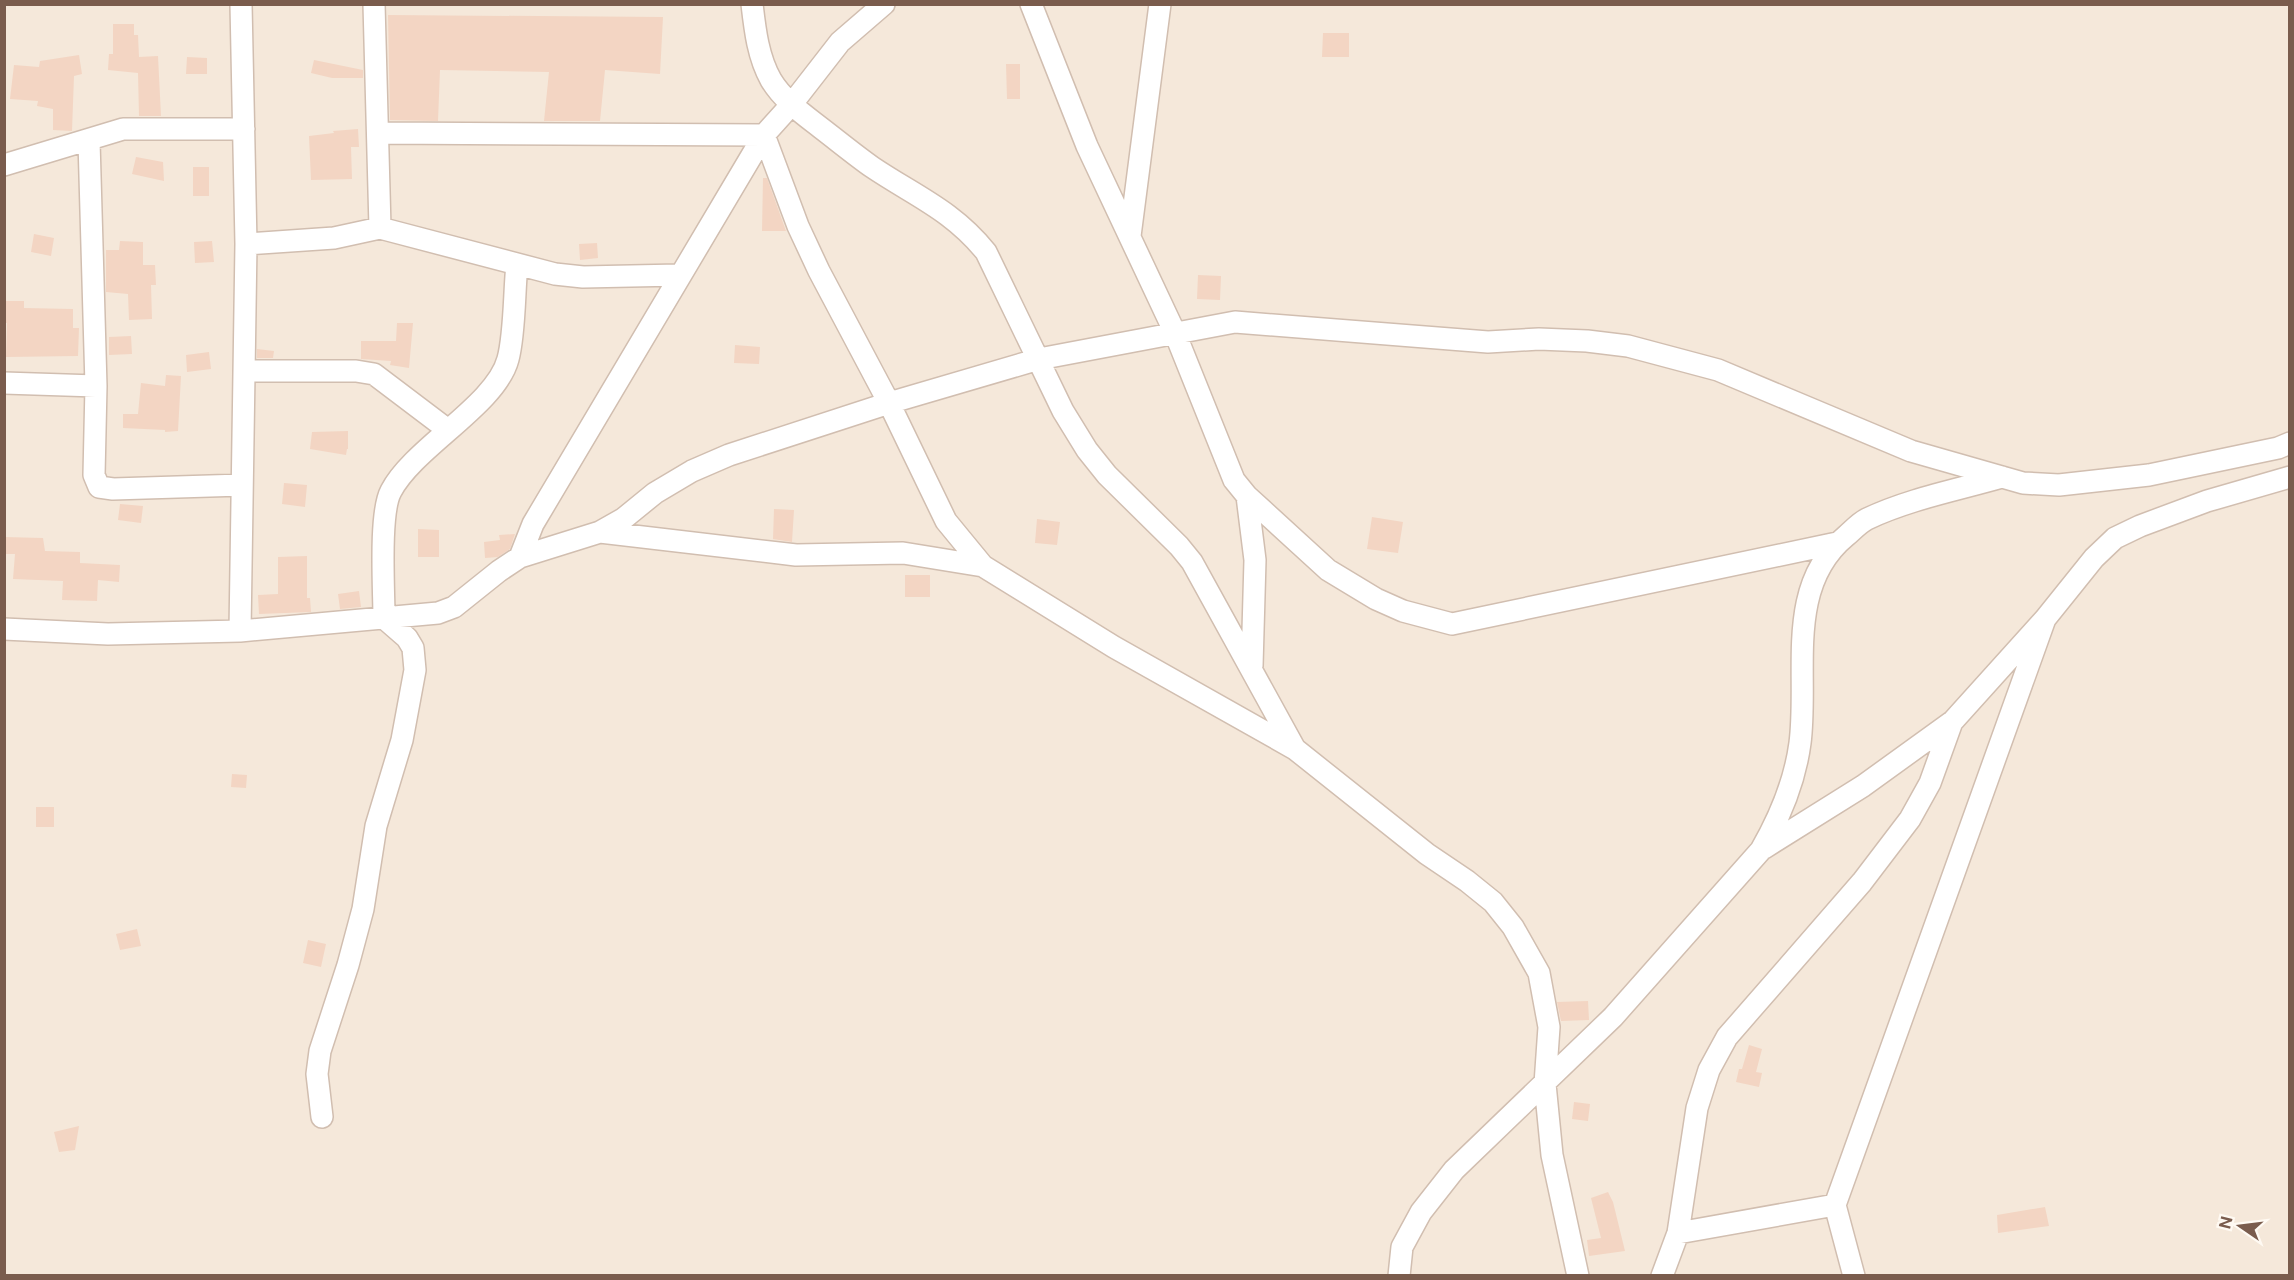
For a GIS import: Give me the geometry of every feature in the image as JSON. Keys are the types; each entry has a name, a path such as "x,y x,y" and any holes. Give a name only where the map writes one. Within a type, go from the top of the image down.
{"street":[{"path":"240,631 246,244 241,4"},
{"path":"375,4 380,228"},
{"path":"752,4 756,36 763,60 771,80 791,105 872,167 950,215 971,234 986,252 1063,411 1087,450 1107,475 1179,546 1192,562 1295,749"},
{"path":"520,557 533,524 764,135 791,105 840,42 884,4"},
{"path":"1031,4 1087,146 1175,333 1234,480 1247,496 1328,570 1376,599 1403,611 1452,624 1837,543"},
{"path":"1130,237 1160,4"},
{"path":"4,165 123,129 244,129"},
{"path":"378,133 764,135"},
{"path":"764,135 798,226 819,271 889,403 946,521 983,566 1114,647 1295,749 1427,855 1467,881 1493,902 1513,927 1539,974 1549,1027 1545,1084 1552,1155 1578,1275"},
{"path":"89,141 96,386 94,476 99,487 113,489 242,484"},
{"path":"246,244 334,238 380,228 555,274 583,277 679,275"},
{"path":"322,1117 317,1074 320,1051 348,965 363,909 376,826 402,740 415,670 413,648 407,638 384,618 384,515 390,492 406,471 492,388 508,361 517,264"},
{"path":"4,629 108,634 240,631 438,613 454,607 520,557 600,532 623,519 655,493 692,471 719,459 889,403 1039,359 1234,322 1299,325 1488,342 1587,340 1628,346 1718,370 1911,451 2023,483 2059,485 2149,475 2278,448 2289,443"},
{"path":"244,371 356,371 374,374 448,430"},
{"path":"4,383 96,386"},
{"path":"1399,1275 1402,1247 1421,1212 1454,1170 1613,1017 1761,850 1775,825 1788,793 1800,744 1804,618 1810,589 1820,567 1837,543 1865,520 1901,505 2003,477"},
{"path":"1761,850 1863,786 1953,721 2045,619 2094,558 2115,538 2140,525 2207,501 2289,477"},
{"path":"1247,496 1255,560 1252,670"},
{"path":"600,532 796,555 903,553 983,566"},
{"path":"1854,1275 1835,1205 2045,619"},
{"path":"1662,1275 1678,1233 1697,1108 1709,1070 1727,1036 1862,882 1910,819 1930,783 1953,721"},
{"path":"1678,1233 1835,1205"}],"shaded area":[{"path":"5,5 2289,5 2289,1275 5,1275"}],"building":[{"path":"388,15 663,17 660,74 605,70 600,121 544,121 549,72 440,70 438,121 390,120"},
{"path":"113,24 134,24 134,35 138,35 139,57 158,56 161,116 139,116 138,73 108,70 109,54 113,54"},
{"path":"1323,33 1349,33 1349,57 1322,57"},
{"path":"79,55 82,74 74,76 72,131 53,130 53,109 37,106 38,101 10,99 14,65 39,67 40,61"},
{"path":"187,57 207,58 207,74 186,74"},
{"path":"314,60 363,70 363,78 332,78 311,73"},
{"path":"1006,64 1020,64 1020,99 1007,99"},
{"path":"358,129 359,147 351,147 352,179 311,180 309,136"},
{"path":"136,157 163,162 164,181 132,174"},
{"path":"193,167 209,167 209,196 193,196"},
{"path":"763,178 767,178 786,231 762,231"},
{"path":"34,234 54,238 51,256 31,252"},
{"path":"120,241 143,242 143,265 155,265 156,285 151,285 152,319 129,320 128,294 106,292 106,250 119,250"},
{"path":"212,241 214,262 195,263 194,242"},
{"path":"597,243 598,258 580,260 579,244"},
{"path":"1198,275 1221,276 1220,300 1197,299"},
{"path":"4,301 24,301 24,308 73,309 73,328 79,328 78,356 6,357 7,323 4,323"},
{"path":"397,323 413,323 409,368 390,365 391,361 361,359 361,341 396,341"},
{"path":"131,336 132,354 109,355 109,337"},
{"path":"735,345 760,347 759,364 734,363"},
{"path":"257,349 274,351 273,358 257,358"},
{"path":"209,352 211,369 187,372 186,355"},
{"path":"166,375 181,376 178,431 123,428 123,414 138,414 141,383 165,386"},
{"path":"348,431 346,455 310,449 312,432"},
{"path":"284,483 307,485 305,507 282,504"},
{"path":"120,504 143,506 141,523 118,520"},
{"path":"774,509 794,510 792,542 773,539"},
{"path":"1372,517 1403,522 1398,553 1367,549"},
{"path":"1037,519 1060,522 1057,545 1035,543"},
{"path":"418,529 439,530 439,557 418,557"},
{"path":"515,534 510,549 498,557 485,558 484,542 500,540 499,535"},
{"path":"4,537 43,538 45,551 80,552 80,563 120,565 119,582 98,580 97,601 62,600 63,581 13,579 15,554 4,554"},
{"path":"307,556 307,598 310,598 311,612 259,614 258,595 278,594 278,557"},
{"path":"905,575 930,575 930,597 905,597"},
{"path":"359,591 361,607 340,609 338,594"},
{"path":"232,774 247,775 246,788 231,787"},
{"path":"36,807 54,807 54,827 36,827"},
{"path":"137,929 141,946 120,950 116,934"},
{"path":"308,940 326,944 321,967 303,963"},
{"path":"1588,1001 1589,1020 1561,1021 1557,1002"},
{"path":"1749,1045 1762,1049 1756,1072 1762,1073 1759,1087 1736,1082"},
{"path":"1574,1102 1590,1104 1588,1121 1572,1119"},
{"path":"79,1126 75,1150 59,1152 54,1132"},
{"path":"1608,1192 1613,1202 1625,1251 1589,1256 1587,1240 1601,1238 1591,1198"},
{"path":"2045,1207 2049,1226 1998,1233 1997,1215"}]}
